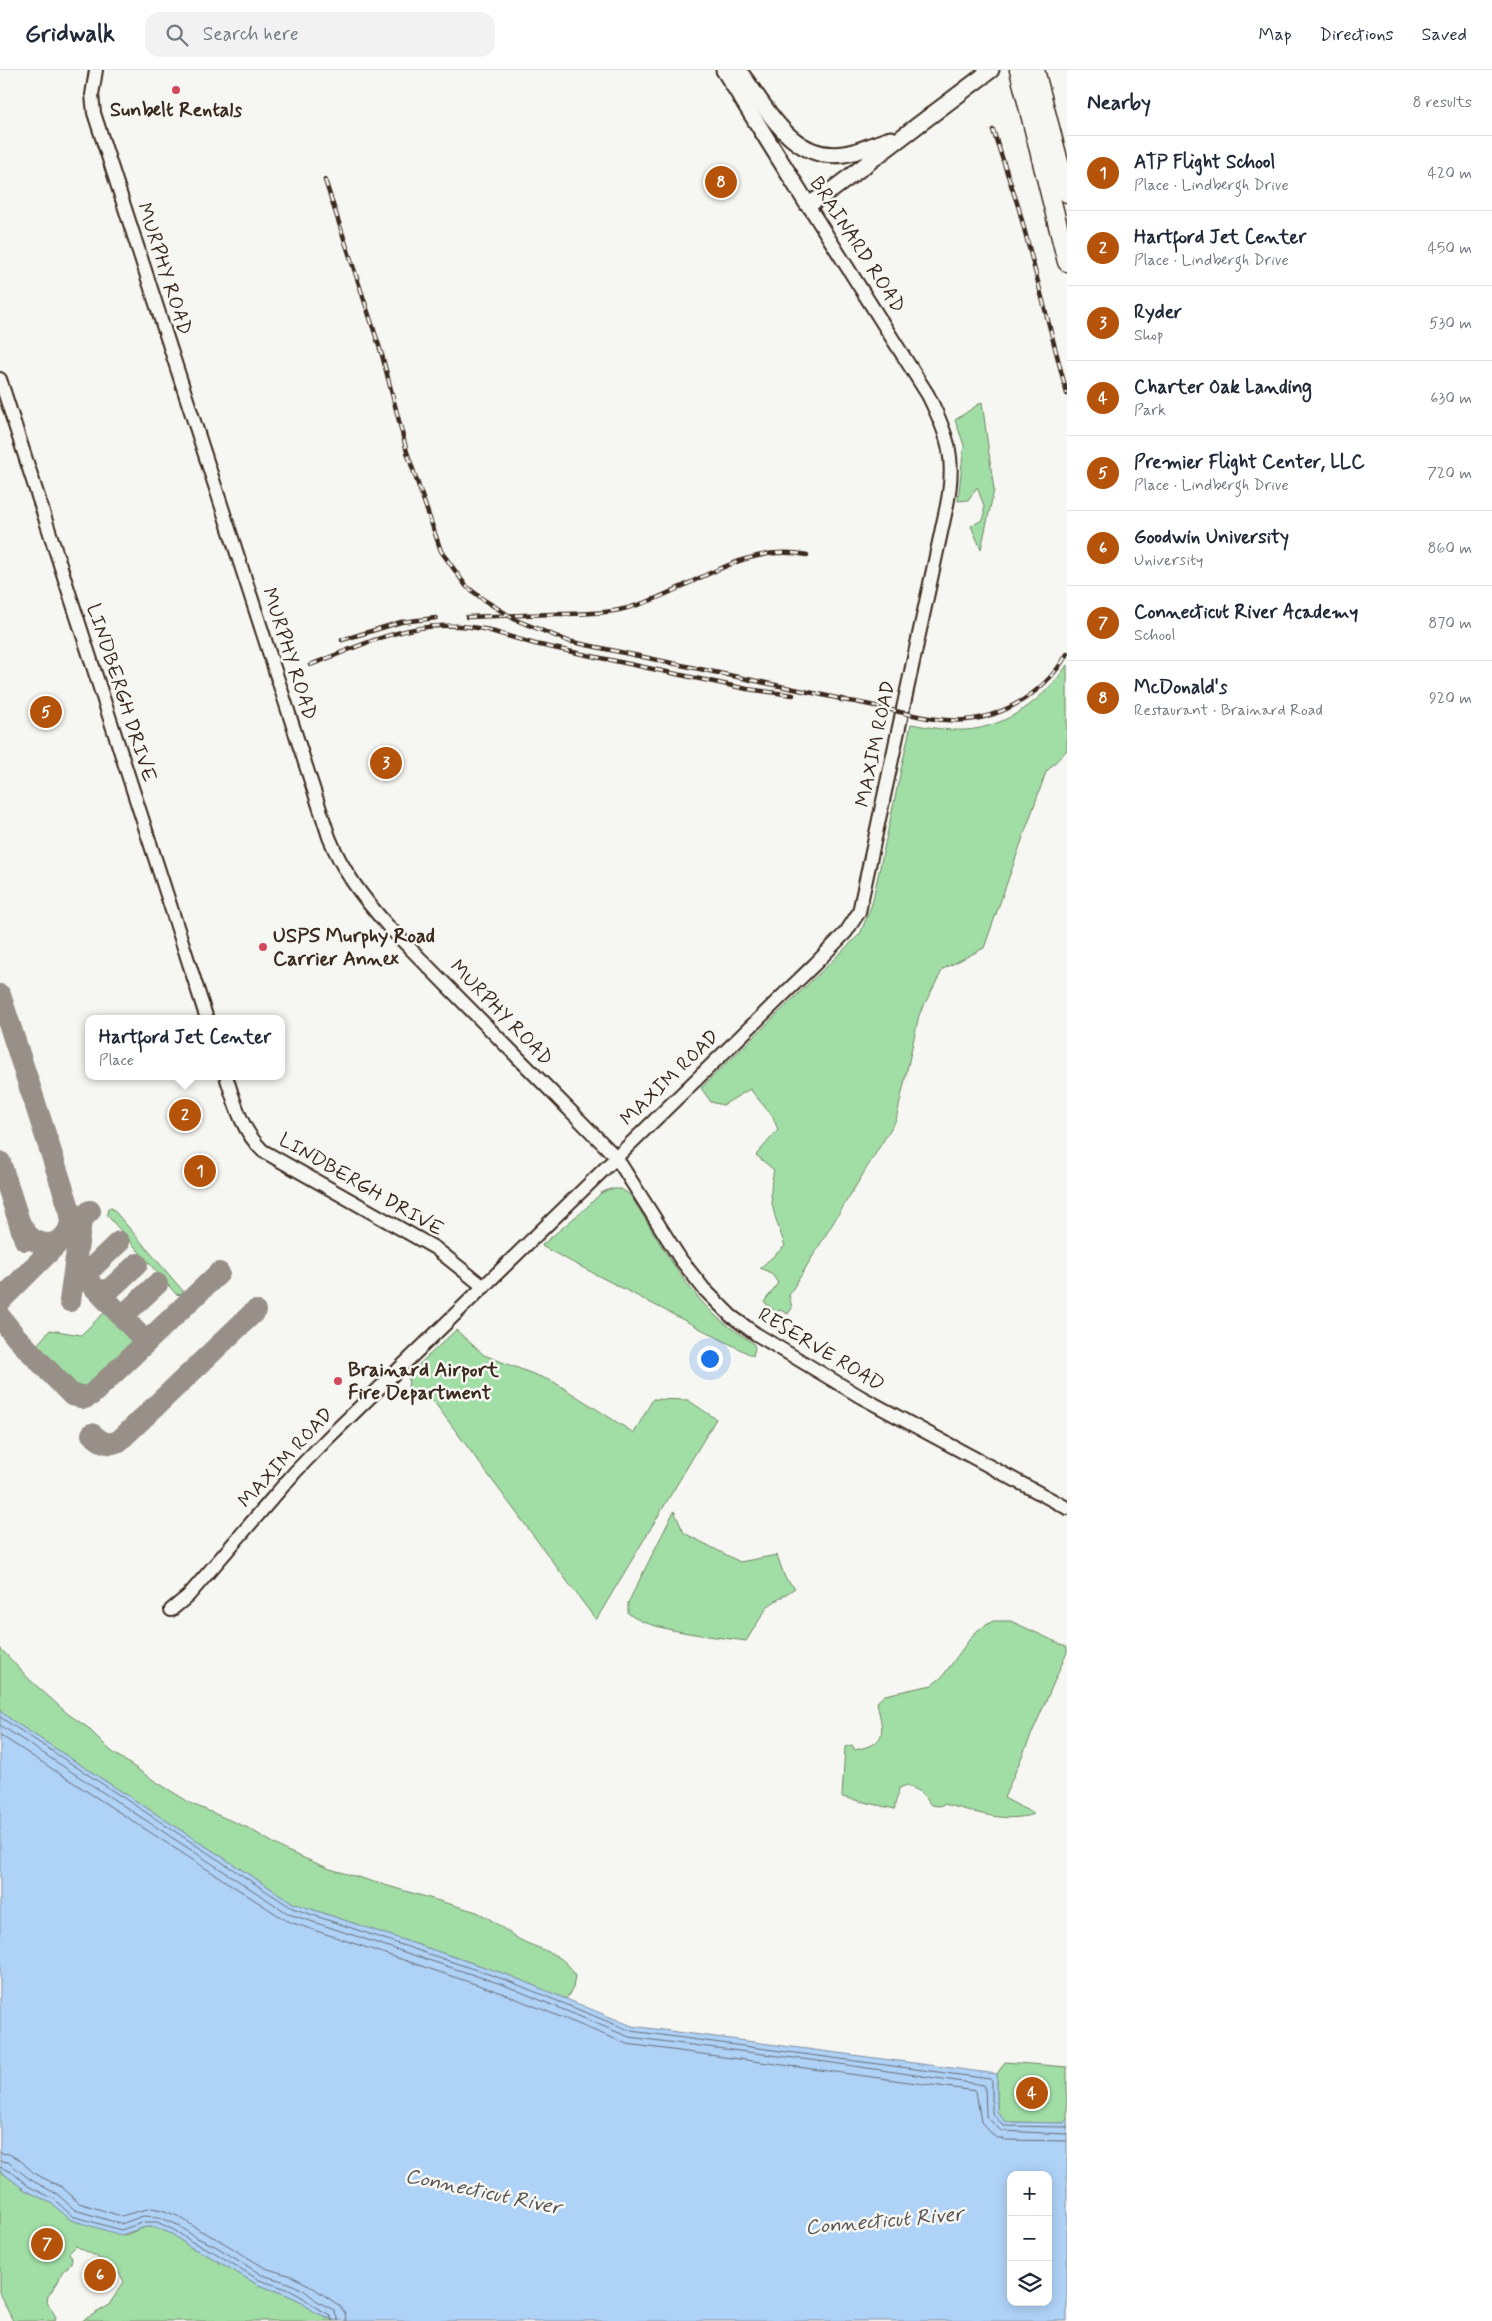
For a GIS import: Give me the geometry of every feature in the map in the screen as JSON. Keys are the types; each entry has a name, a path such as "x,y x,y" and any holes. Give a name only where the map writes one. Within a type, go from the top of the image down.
{"highway":[{"path":"1019,70 1067,262"},
{"path":"1035,70 1067,193"},
{"path":"1040,70 1050,109 1054,143"}],"main road":[{"name":"BRAINARD ROAD","path":"724,70 808,205"},
{"path":"738,70 783,131 807,149 824,154 843,155 900,137"},
{"path":"808,205 832,190 991,70"}],"street":[{"name":"MURPHY ROAD","path":"96,70 92,94 94,114 336,854 354,886 388,926 616,1157"},
{"name":"BRAINARD ROAD","path":"808,205 928,395 941,421 949,444"},
{"name":"LINDBERGH DRIVE","path":"0,379 206,1015"},
{"name":"MAXIM ROAD","path":"171,1610 188,1596 313,1454 846,932 859,912 948,502 952,470 949,444"},
{"name":"LINDBERGH DRIVE","path":"227,1080 241,1121 253,1142 263,1152 428,1244 458,1264 484,1286"},
{"name":"RESERVE ROAD","path":"616,1157 681,1260 704,1289 731,1316 756,1334 861,1397 1067,1508"}],"green space":[{"path":"982,402 994,490 981,549 971,526 984,519 984,506 977,487 968,500 958,501 964,445 955,420"},
{"path":"1067,665 1067,750 1046,772 984,948 943,969 919,1015 896,1120 789,1295 792,1308 788,1314 780,1310 776,1312 764,1302 778,1283 771,1273 760,1268 785,1246 773,1209 771,1191 774,1170 756,1155 778,1130 773,1117 750,1089 723,1105 711,1102 701,1088 860,934 872,904 911,724 965,730 995,724 1024,709 1036,700 1048,689"},
{"path":"610,1189 621,1189 630,1195 670,1260 692,1291 718,1318 753,1343 755,1348 753,1356 543,1247 542,1245 601,1193"},
{"path":"108,1208 112,1208 183,1291 182,1295 176,1294 107,1215"},
{"path":"110,1307 133,1332 136,1341 94,1383 85,1386 77,1385 61,1375 36,1346 50,1330 81,1335"},
{"path":"456,1330 484,1355 554,1382 634,1433 653,1399 688,1400 716,1419 596,1620 429,1395 408,1390 409,1376 413,1370"},
{"path":"674,1511 684,1533 740,1562 777,1555 785,1578 795,1588 768,1606 746,1641 667,1629 637,1619 628,1613 628,1603"},
{"path":"993,1621 1011,1621 1067,1647 1067,1652 1004,1798 1034,1814 1011,1818 977,1813 944,1804 939,1806 931,1805 921,1792 907,1785 899,1788 895,1809 842,1797 845,1747 852,1745 855,1750 866,1747 879,1739 881,1734 882,1728 877,1702 885,1695 932,1685 942,1677 975,1632"},
{"path":"0,1648 30,1680 68,1714 87,1727 111,1751 192,1804 248,1828 287,1851 330,1869 477,1912 517,1938 550,1952 565,1962 575,1976 573,1988 566,1999 508,1975 293,1903 0,1711"},
{"path":"1005,2062 1067,2067 1067,2129 1063,2123 1006,2122 997,2112 997,2074"},
{"path":"0,2171 25,2190 51,2203 71,2220 125,2235 145,2227 155,2227 172,2234 190,2247 258,2285 285,2294 300,2301 312,2311 336,2321 82,2321 108,2306 124,2282 110,2265 76,2246 69,2253 72,2258 71,2264 62,2272 58,2282 48,2296 47,2302 56,2317 55,2321 13,2321 0,2295"}],"water":[{"name":"Connecticut River","path":"0,1711 293,1903 508,1975 632,2026 997,2074 997,2112 1006,2122 1064,2123 1067,2119 1067,2321 336,2321 312,2311 300,2301 285,2294 258,2285 190,2247 172,2234 155,2227 145,2227 121,2235 71,2220 51,2203 25,2190 0,2171"}],"taxiway":[{"path":"0,995 71,1214 70,1226 66,1235 52,1244 35,1240 27,1234 21,1225"},
{"path":"0,1162 25,1240"},
{"path":"0,1301 90,1211"},
{"path":"70,1301 81,1221"},
{"path":"74,1285 119,1242"},
{"path":"76,1264 77,1269 146,1342"},
{"path":"97,1290 108,1291 137,1264"},
{"path":"0,1317 16,1337 72,1395 85,1398 91,1395 219,1273"},
{"path":"117,1311 124,1313 128,1311 157,1284"},
{"path":"92,1434 104,1442 119,1441 255,1311"}],"railway":[{"path":"993,130 1019,209 1067,394"},
{"path":"325,180 382,355 407,452 441,551 466,586 516,620 568,641 846,700"},
{"path":"467,617 587,614 619,610 666,594 734,563 758,556 782,553 807,555"},
{"path":"342,640 401,622 436,618"},
{"path":"310,665 376,639 419,628 464,626 489,630"},
{"path":"484,629 535,644 747,689 793,695"},
{"path":"841,700 933,719 964,720 982,717 999,712 1031,694 1045,683 1067,654"}],"place":[{"name":"Sunbelt Rentals","path":"176,90"},
{"name":"McDonald's","path":"721,182"},
{"name":"Premier Flight Center, LLC","path":"46,712"},
{"name":"Ryder","path":"386,763"},
{"name":"USPS Murphy Road Carrier Annex","path":"263,947"},
{"name":"Hartford Jet Center","path":"185,1115"},
{"name":"ATP Flight School","path":"200,1171"},
{"name":"Brainard Airport Fire Department","path":"338,1381"},
{"name":"Charter Oak Landing","path":"1032,2093"},
{"name":"Connecticut River Academy","path":"47,2244"},
{"name":"Goodwin University","path":"100,2275"}]}
